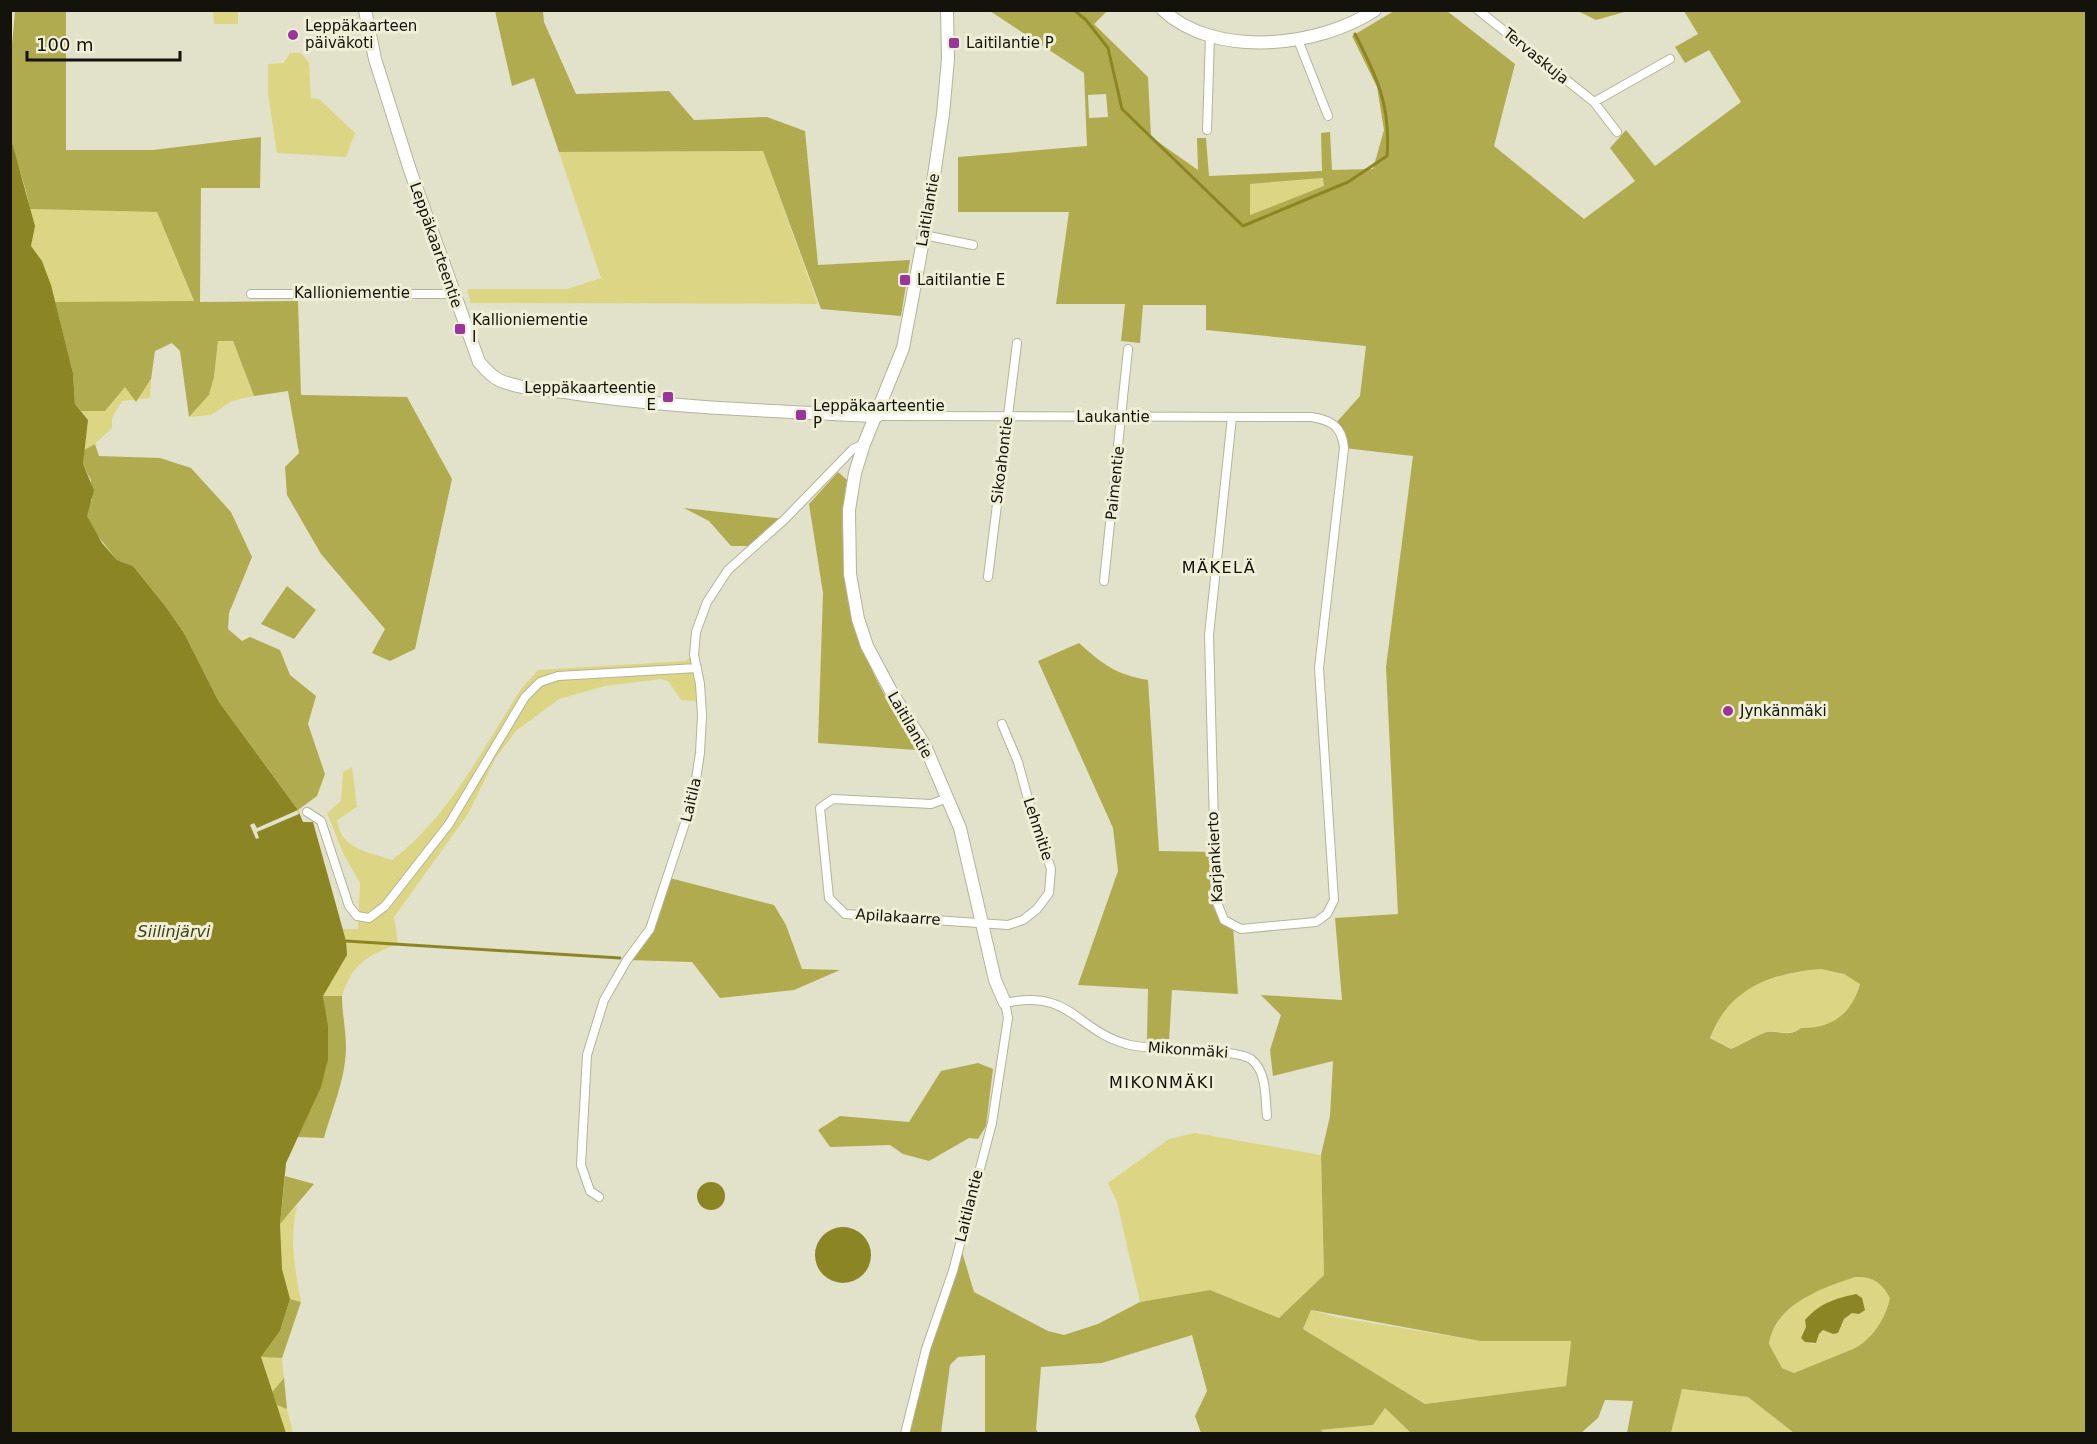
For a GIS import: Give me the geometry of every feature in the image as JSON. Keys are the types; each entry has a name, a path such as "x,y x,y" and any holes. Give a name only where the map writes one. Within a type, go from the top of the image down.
{"street":[{"name":"Leppäkaarteentie","path":"365,10 375,59 410,170 478,362 500,380 528,388 696,407 877,416"},
{"name":"Laitilantie","path":"905,1434 926,1349 953,1271 992,1123 1008,1018 1005,1003 995,980 960,828 925,746 891,693 867,646 858,619 850,574 849,510 855,472 903,348 924,235 943,114 948,59 947,10"},
{"path":"1163,10 1210,36 1245,42 1298,40 1328,34 1375,10"},
{"name":"Tervaskuja","path":"1478,10 1594,102 1617,132"},
{"path":"1208,130 1210,36"},
{"path":"1298,40 1328,116"},
{"path":"1594,102 1670,59"},
{"path":"924,235 973,245"},
{"name":"Kallioniementie","path":"251,294 454,294"},
{"name":"Sikoahontie","path":"987,577 1017,343"},
{"name":"Paimentie","path":"1104,581 1128,349"},
{"name":"Laukantie","path":"877,416 1311,417 1335,424 1343,434"},
{"name":"Karjankierto","path":"1232,417 1209,635 1209,679 1216,900 1224,920 1241,929 1316,922 1327,914 1334,900 1319,668 1344,448 1343,434"},
{"name":"Laitila","path":"599,1197 590,1191 581,1165 587,1055 604,1000 627,960 650,929 693,799 700,753 702,715 694,655 696,632 707,602 728,570 785,519 853,449 864,444"},
{"path":"307,812 321,821 349,906 357,916 369,918 385,906 449,824 520,705 540,682 558,676 697,668"},
{"name":"Lehmitie","path":"981,923 1008,925 1023,920 1037,909 1052,882 1052,869 1031,810 1018,762 1002,724"},
{"name":"Apilakaarre","path":"948,798 931,804 833,799 826,802 820,808 819,818 829,898 845,914 981,923"},
{"name":"Mikonmäki","path":"1005,1003 1024,999 1054,1002 1076,1014 1110,1039 1131,1046 1167,1051 1234,1053 1251,1058 1262,1073 1267,1116"}],"shaded area":[{"path":"15,11 66,11 66,150 153,150 261,137 260,188 201,188 200,302 298,301 301,395 407,397 452,479 415,649 390,661 372,653 385,629 321,554 287,495 285,467 299,453 288,391 254,396 233,341 218,341 214,377 209,395 189,417 180,351 172,343 155,351 151,379 136,402 125,387 105,411 81,411 75,404 73,373 55,302 194,301 157,212 30,209 9,122"},
{"path":"213,11 238,11 238,24 214,24"},
{"path":"495,11 543,11 544,22 576,94 669,91 694,120 767,117 805,131 818,265 910,260 901,316 821,309 763,151 559,152 534,78 512,86"},
{"path":"990,11 1107,11 1094,24 1148,77 1151,137 1198,170 1197,138 1206,138 1209,176 1322,171 1321,133 1330,132 1332,170 1373,169 1384,130 1377,87 1352,36 1394,11 1447,11 1515,64 1494,146 1584,219 1635,181 1610,148 1626,130 1655,166 1741,102 1709,50 1685,63 1675,47 1698,34 1684,11 2086,11 2086,1433 1794,1433 1748,1397 1682,1389 1671,1433 1627,1433 1633,1401 1605,1400 1598,1418 1581,1433 1411,1433 1385,1408 1373,1425 1320,1430 1325,1433 1201,1433 1195,1416 1207,1391 1192,1335 1102,1363 1041,1367 1036,1429 1038,1433 985,1433 985,1355 958,1357 950,1365 941,1433 905,1434 960,1245 974,1292 1048,1331 1064,1335 1098,1324 1140,1302 1210,1290 1279,1318 1324,1275 1321,1155 1330,1116 1333,1061 1273,1076 1270,1050 1281,1015 1261,995 1342,1000 1335,918 1398,914 1386,667 1413,456 1344,448 1335,424 1360,396 1366,346 1206,330 1206,305 1143,305 1140,343 1121,341 1125,304 1056,304 1069,212 958,212 958,157 1087,146 1084,73","holes":["1106,94 1108,117 1089,118 1088,95","1323,178 1324,186 1250,215 1250,184","1821,969 1844,974 1860,984 1846,1011 1822,1026 1801,1028 1792,1033 1767,1032 1731,1049 1710,1038 1718,1021 1740,995 1769,979","1855,1277 1872,1279 1884,1288 1890,1298 1882,1321 1866,1340 1853,1349 1794,1373 1782,1368 1769,1344 1773,1330 1790,1308 1828,1286","1311,1310 1480,1341 1571,1341 1566,1386 1425,1404 1303,1329"]},
{"path":"1578,11 1628,11 1596,20"},
{"path":"290,53 301,53 309,63 311,98 319,99 355,133 346,157 277,153 268,94 268,64 284,63"},
{"path":"763,151 818,304 471,303 467,289 567,289 601,278 559,152"},
{"path":"1324,178 1325,186 1250,215 1250,184"},
{"path":"30,209 157,212 194,302 55,302 42,261 31,246"},
{"path":"218,341 233,341 254,396 232,401 211,415 189,417 209,395 214,377"},
{"path":"151,379 150,398 137,399"},
{"path":"125,386 135,400 122,401 112,418 112,428 95,444 84,450 88,420 81,411 105,411"},
{"path":"95,444 99,456 160,458 191,468 231,512 252,557 229,613 228,629 242,641 250,637 280,650 290,675 316,696 308,724 325,774 317,796 298,810 219,702 184,633 166,607 133,566 117,560 93,530 87,516 87,508 92,500 91,480 83,465 84,450"},
{"path":"838,472 847,480 843,522 844,565 857,628 874,674 916,750 818,743 823,593 809,504"},
{"path":"684,508 785,519 753,546 731,546 709,521"},
{"path":"287,586 316,610 294,639 261,624"},
{"path":"1079,643 1110,668 1148,680 1159,851 1214,852 1216,900 1233,927 1238,994 1172,990 1169,1042 1147,1040 1148,989 1078,985 1118,871 1113,828 1038,661"},
{"path":"694,655 702,715 695,701 681,700 668,681 660,679 605,686 559,699 516,731 495,759 468,814 394,917 398,944 362,962 351,976 342,996 323,996 328,1026 321,1087 286,1163 280,1222 297,1206 293,1242 301,1302 290,1299 280,1331 262,1357 282,1358 284,1378 272,1392 277,1405 287,1409 293,1433 225,1433 304,929 358,929 360,883 344,855 327,813 341,801 343,772 352,767 357,807 337,820 339,830 357,848 392,860 431,824 448,803 521,689 538,670 685,661"},
{"path":"666,877 774,905 786,925 802,969 840,970 794,990 720,998 692,962 627,960 650,929"},
{"path":"1821,969 1844,974 1860,983 1852,1003 1839,1018 1831,1023 1812,1028 1801,1028 1788,1033 1767,1032 1731,1049 1710,1037 1728,1006 1754,986 1785,974"},
{"path":"323,996 342,996 346,1047 344,1070 324,1138 298,1137 324,1069 327,1037"},
{"path":"978,1063 993,1069 986,1126 978,1139 969,1138 929,1161 903,1154 890,1145 830,1147 818,1130 840,1116 909,1122 941,1071"},
{"path":"1195,1133 1321,1155 1324,1275 1279,1318 1210,1290 1140,1302 1117,1202 1108,1183 1169,1139"},
{"path":"285,1176 314,1184 280,1224"},
{"path":"1855,1277 1867,1278 1880,1284 1891,1298 1877,1328 1853,1349 1794,1373 1782,1368 1769,1344 1780,1318 1790,1308 1815,1292","holes":["1864,1303 1844,1319 1838,1333 1833,1334 1823,1330 1816,1343 1812,1344 1801,1338 1807,1327"]},
{"path":"290,1299 301,1302 282,1358 261,1357 280,1331"},
{"path":"1311,1310 1336,1317 1480,1341 1571,1341 1566,1386 1425,1404 1303,1329"},
{"path":"284,1378 287,1409 277,1405 272,1392"},
{"path":"1681,1389 1748,1397 1794,1433 1671,1434"},
{"path":"1385,1408 1411,1433 1325,1434 1319,1430 1373,1425"}],"water":[{"name":"Siilinjärvi","path":"10,135 35,226 31,246 42,261 51,285 73,373 75,404 88,420 83,464 94,490 87,516 102,543 117,560 133,566 166,607 184,633 219,702 298,810 303,822 313,822 346,941 347,955 323,996 328,1026 328,1059 321,1087 286,1163 280,1224 282,1269 290,1299 280,1331 261,1357 286,1433 11,1433"},
{"path":"711,1182 721,1186 725,1196 721,1206 711,1210 701,1206 697,1196 701,1186"},
{"path":"843,1227 858,1232 866,1240 871,1255 866,1270 858,1278 843,1283 828,1278 820,1270 815,1255 820,1240 828,1232"},
{"path":"1856,1294 1862,1298 1865,1310 1859,1314 1852,1313 1844,1319 1838,1333 1833,1334 1823,1330 1816,1343 1805,1342 1801,1338 1806,1327 1805,1320 1816,1309 1834,1300"}],"pier":[{"path":"298,810 299,814 257,832 259,838 256,839 250,825 254,823 257,828"}],"waterway":[{"path":"808,10 853,10"},
{"path":"1074,10 1086,20 1108,48 1122,109 1243,226 1348,182 1387,156 1387,122 1381,92 1355,34"},
{"path":"346,941 620,958"}],"place":[{"name":"Leppäkaarteen päiväkoti","path":"293,35"},
{"name":"Laitilantie P","path":"954,43"},
{"name":"Laitilantie E","path":"905,280"},
{"name":"Kallioniementie I","path":"460,329"},
{"name":"Leppäkaarteentie E","path":"668,397"},
{"name":"Leppäkaarteentie P","path":"801,415"},
{"name":"Jynkänmäki","path":"1728,711"}],"district":[{"name":"MÄKELÄ","path":"1219,567"},
{"name":"MIKONMÄKI","path":"1162,1082"}]}
